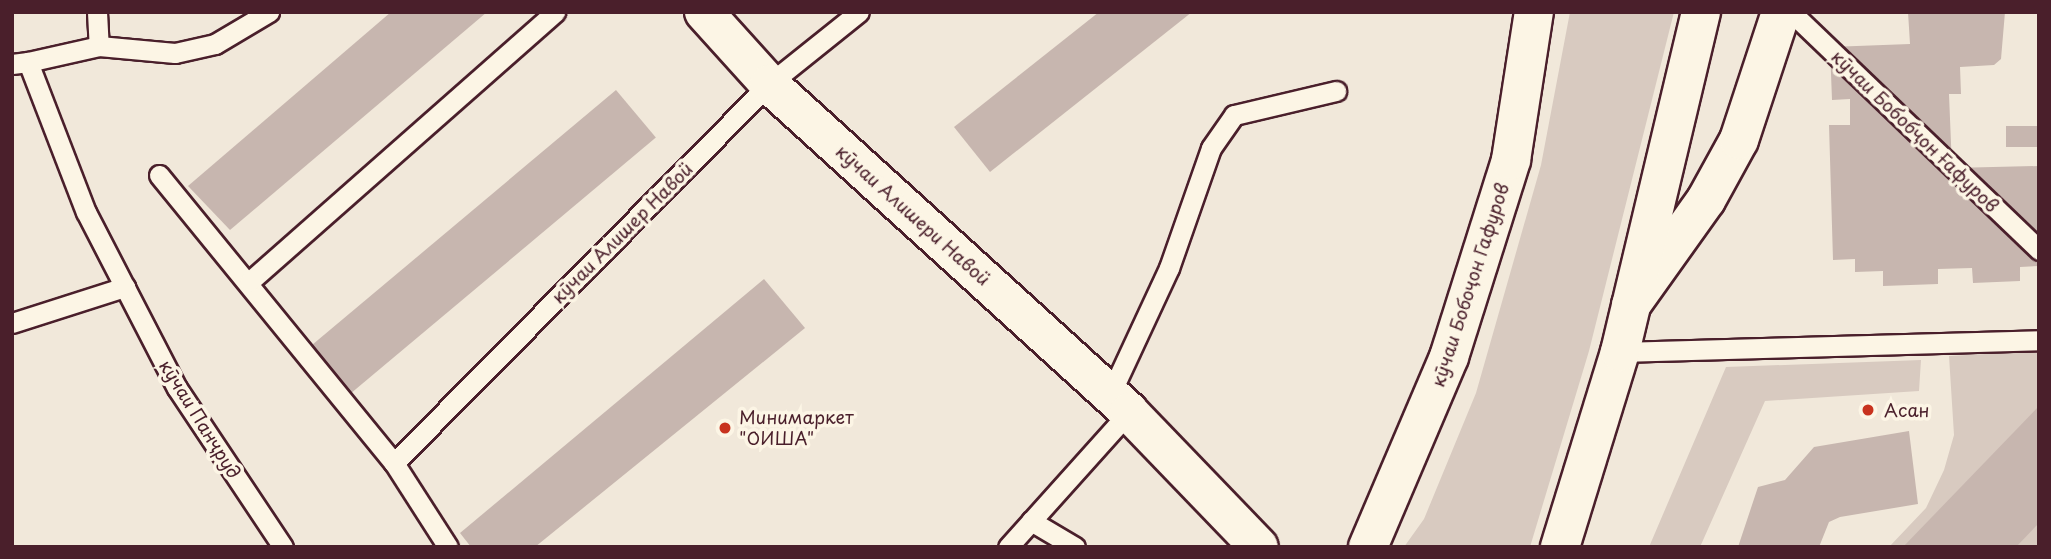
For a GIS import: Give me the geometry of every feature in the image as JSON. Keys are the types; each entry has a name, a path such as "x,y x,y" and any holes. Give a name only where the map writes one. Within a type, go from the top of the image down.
{"main road":[{"name":"кӯчаи Алишери Навоӣ","path":"704,12 769,84 1120,403 1259,547"},
{"name":"кӯчаи Бобоҷон Гафуров","path":"1368,547 1449,357 1511,160 1534,12"},
{"path":"1560,547 1620,352 1701,12"},
{"path":"1631,305 1706,200 1739,140 1781,12"}],"lane":[{"path":"97,12 99,46"},
{"path":"20,63 99,46 175,53 215,44 269,12"},
{"path":"250,281 555,12"},
{"name":"кӯчаи Алишер Навоӣ","path":"394,463 769,84 859,12"},
{"name":"кӯчаи Бобобҷон Ғафуров","path":"1791,12 2039,250"},
{"name":"кӯчаи Панҷруд","path":"20,63 86,212 177,388 283,547"},
{"path":"1008,547 1031,521 1120,403 1211,148 1234,115 1336,91"},
{"path":"159,175 250,281 394,463 448,547"},
{"path":"12,323 125,287"},
{"path":"1620,352 2039,340"},
{"path":"1031,521 1075,547"}],"shaded area":[{"path":"1570,12 1674,12 1589,351 1530,547 1404,547 1424,519 1476,393 1541,165"},
{"path":"2039,351 2039,547 1889,547 1926,508 1944,470 1954,435 1949,356"},
{"path":"1921,360 1919,391 1765,401 1700,547 1649,547 1726,367"}],"building":[{"path":"391,12 487,12 230,230 188,186"},
{"path":"1099,12 1192,12 990,172 954,127"},
{"path":"1908,12 2005,12 2001,59 1994,65 1960,67 1961,94 1949,94 1952,168 2039,166 2039,266 2020,267 2020,281 1973,283 1972,268 1938,269 1938,284 1883,286 1883,271 1855,272 1855,259 1833,260 1829,125 1850,125 1850,99 1832,100 1830,47 1910,44"},
{"path":"616,90 656,137 349,395 310,347"},
{"path":"2006,126 2039,126 2039,147 2006,147"},
{"path":"764,279 805,328 535,547 471,547 460,533"},
{"path":"2039,406 2039,523 2016,547 1903,547"},
{"path":"1909,431 1918,504 1840,517 1829,522 1819,547 1738,547 1758,487 1785,480 1814,447"}],"place":[{"name":"Асан","path":"1868,410"},
{"name":"Минимаркет \"ОИША\"","path":"725,428"}]}
